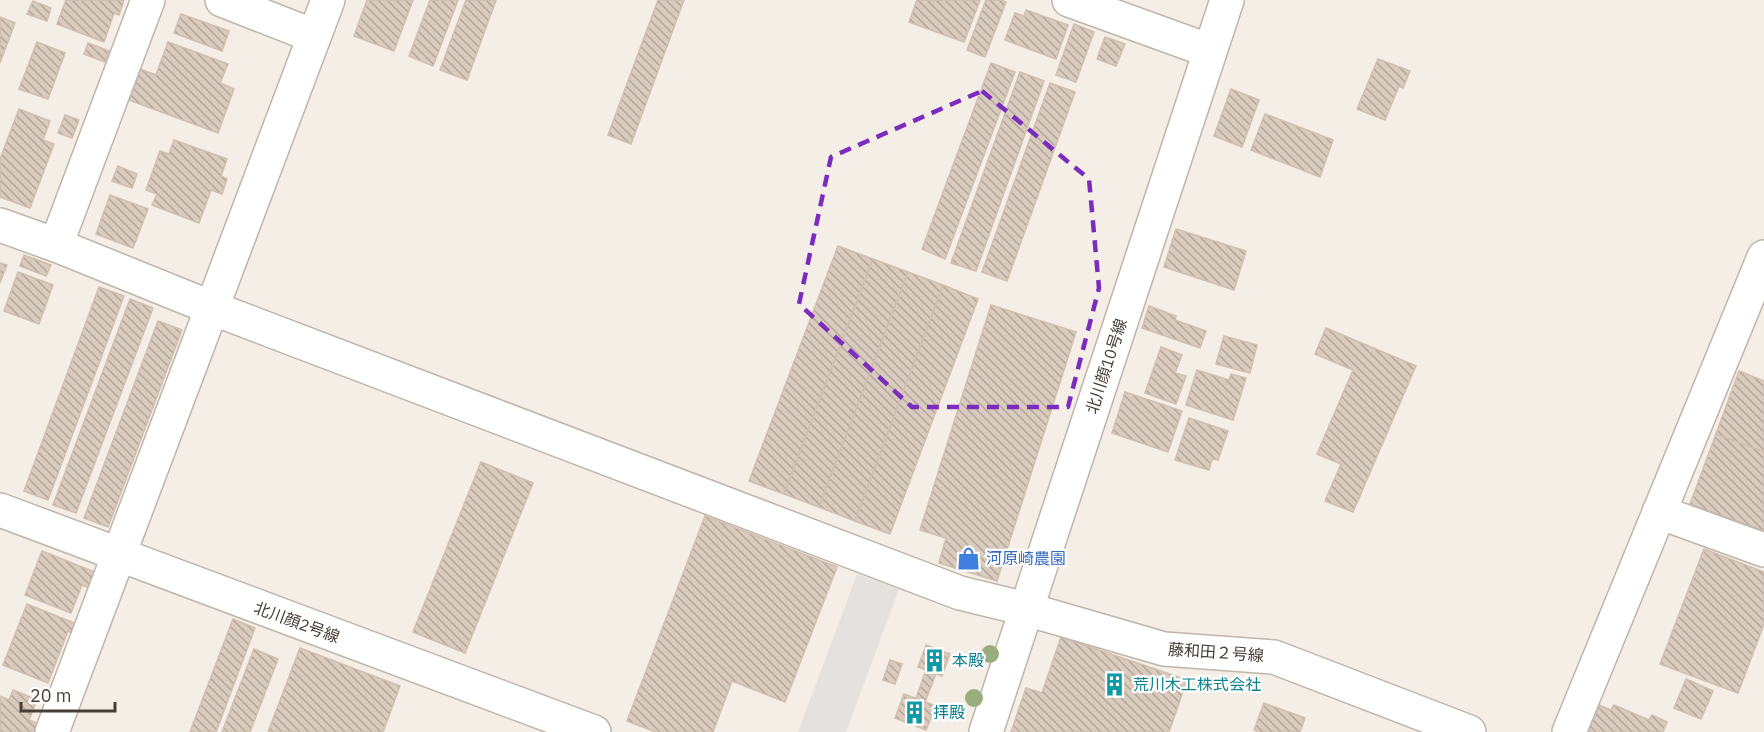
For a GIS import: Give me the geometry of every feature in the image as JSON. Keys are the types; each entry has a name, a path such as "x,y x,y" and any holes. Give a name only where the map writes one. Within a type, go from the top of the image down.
{"street":[{"path":"56,245 148,0"},
{"path":"222,0 314,36"},
{"path":"52,732 328,0"},
{"path":"1069,0 1210,51"},
{"name":"北川顔10号線","path":"986,732 1227,0"},
{"name":"藤和田２号線","path":"0,225 960,593 1026,609 1164,649 1274,657 1469,732"},
{"path":"1569,732 1764,257"},
{"name":"北川顔2号線","path":"0,510 594,732"},
{"path":"1659,512 1764,550"}],"highlighted area":[{"path":"982,91 1089,179 1099,288 1068,407 912,407 799,304 831,157"}],"shaded area":[{"path":"857,574 899,589 846,732 798,732"}],"building":[{"path":"66,0 124,0 119,15 114,13 104,42 57,24"},
{"path":"367,0 413,0 394,51 354,36"},
{"path":"430,0 458,0 433,66 409,56"},
{"path":"466,0 496,0 467,80 440,70"},
{"path":"658,0 684,0 631,144 608,135"},
{"path":"917,0 980,0 964,42 909,22"},
{"path":"986,0 1006,2 985,57 967,50"},
{"path":"33,1 51,8 47,21 27,14"},
{"path":"1026,10 1068,25 1056,59 1005,40 1015,13 1024,16"},
{"path":"181,14 229,31 222,51 174,33"},
{"path":"0,17 15,23 0,63"},
{"path":"1074,24 1094,32 1076,82 1056,75"},
{"path":"1105,37 1125,44 1116,66 1097,59"},
{"path":"37,42 65,53 48,99 19,89"},
{"path":"168,42 228,64 220,83 234,89 218,133 129,100 140,69 156,75"},
{"path":"88,43 109,51 105,62 84,54"},
{"path":"1378,59 1410,71 1403,88 1399,86 1385,120 1357,109"},
{"path":"991,63 1015,72 945,259 922,249"},
{"path":"1020,72 1044,81 976,271 951,263"},
{"path":"1050,83 1075,92 1007,281 982,272"},
{"path":"1231,89 1259,100 1242,147 1214,136"},
{"path":"19,109 50,121 43,140 54,144 30,208 0,197 0,159"},
{"path":"1265,114 1333,140 1320,177 1251,150"},
{"path":"65,115 79,120 72,138 58,133"},
{"path":"174,140 227,159 221,176 227,179 222,194 211,190 199,223 152,205 157,194 146,190 160,151 169,154"},
{"path":"118,166 137,174 132,188 112,181"},
{"path":"110,195 148,209 133,248 96,234"},
{"path":"1176,229 1246,251 1234,290 1164,267"},
{"path":"838,246 873,259 784,494 749,481"},
{"path":"24,255 51,265 46,276 20,266"},
{"path":"873,259 908,272 819,507 784,494"},
{"path":"0,263 7,265 0,283"},
{"path":"18,272 53,285 39,324 4,311"},
{"path":"908,272 943,285 855,521 819,507"},
{"path":"943,285 978,299 890,534 855,521"},
{"path":"99,287 124,296 48,500 24,491"},
{"path":"130,299 153,308 76,513 53,505"},
{"path":"991,305 1076,332 997,581 939,563 946,538 920,530"},
{"path":"1149,306 1176,316 1175,320 1206,331 1200,348 1142,328"},
{"path":"158,321 182,330 108,527 84,518"},
{"path":"1326,328 1416,366 1353,512 1325,501 1341,464 1317,454 1353,370 1315,354"},
{"path":"1224,336 1257,345 1250,373 1216,364"},
{"path":"1161,347 1182,355 1175,373 1186,376 1176,404 1145,393"},
{"path":"1197,370 1229,380 1231,374 1246,378 1233,420 1186,405"},
{"path":"1739,371 1764,381 1764,452 1716,434"},
{"path":"1125,392 1182,411 1168,452 1112,433"},
{"path":"1189,418 1228,431 1218,460 1212,459 1209,470 1175,460"},
{"path":"1716,434 1764,452 1764,531 1690,504"},
{"path":"481,462 533,483 465,653 413,632"},
{"path":"705,516 837,567 785,702 732,681 713,732 656,732 627,721"},
{"path":"1704,549 1764,572 1764,624 1738,693 1660,664"},
{"path":"42,551 97,573 91,589 82,585 71,613 25,595"},
{"path":"27,604 79,625 76,634 68,631 48,683 3,665"},
{"path":"233,619 255,628 216,732 190,732"},
{"name":"荒川木工株式会社","path":"1061,637 1187,680 1169,732 1011,732 1026,688 1042,693"},
{"name":"本殿","path":"926,645 950,654 942,676 918,667"},
{"path":"300,648 400,686 383,732 268,732"},
{"path":"254,649 278,659 250,732 222,732"},
{"path":"890,660 902,664 895,684 883,680"},
{"path":"926,670 936,674 925,702 916,698"},
{"path":"1686,679 1713,691 1701,719 1674,708"},
{"path":"13,690 37,700 29,720 39,724 36,732 0,732 0,696 9,700"},
{"name":"拝殿","path":"904,694 936,706 926,730 895,718"},
{"path":"1264,703 1305,718 1300,732 1254,730"},
{"path":"1599,705 1611,710 1614,705 1649,720 1652,715 1667,722 1663,732 1587,732"}],"place":[{"name":"河原崎農園","path":"968,558"},
{"name":"本殿","path":"934,660"},
{"name":"荒川木工株式会社","path":"1115,684"},
{"name":"拝殿","path":"915,712"}]}
